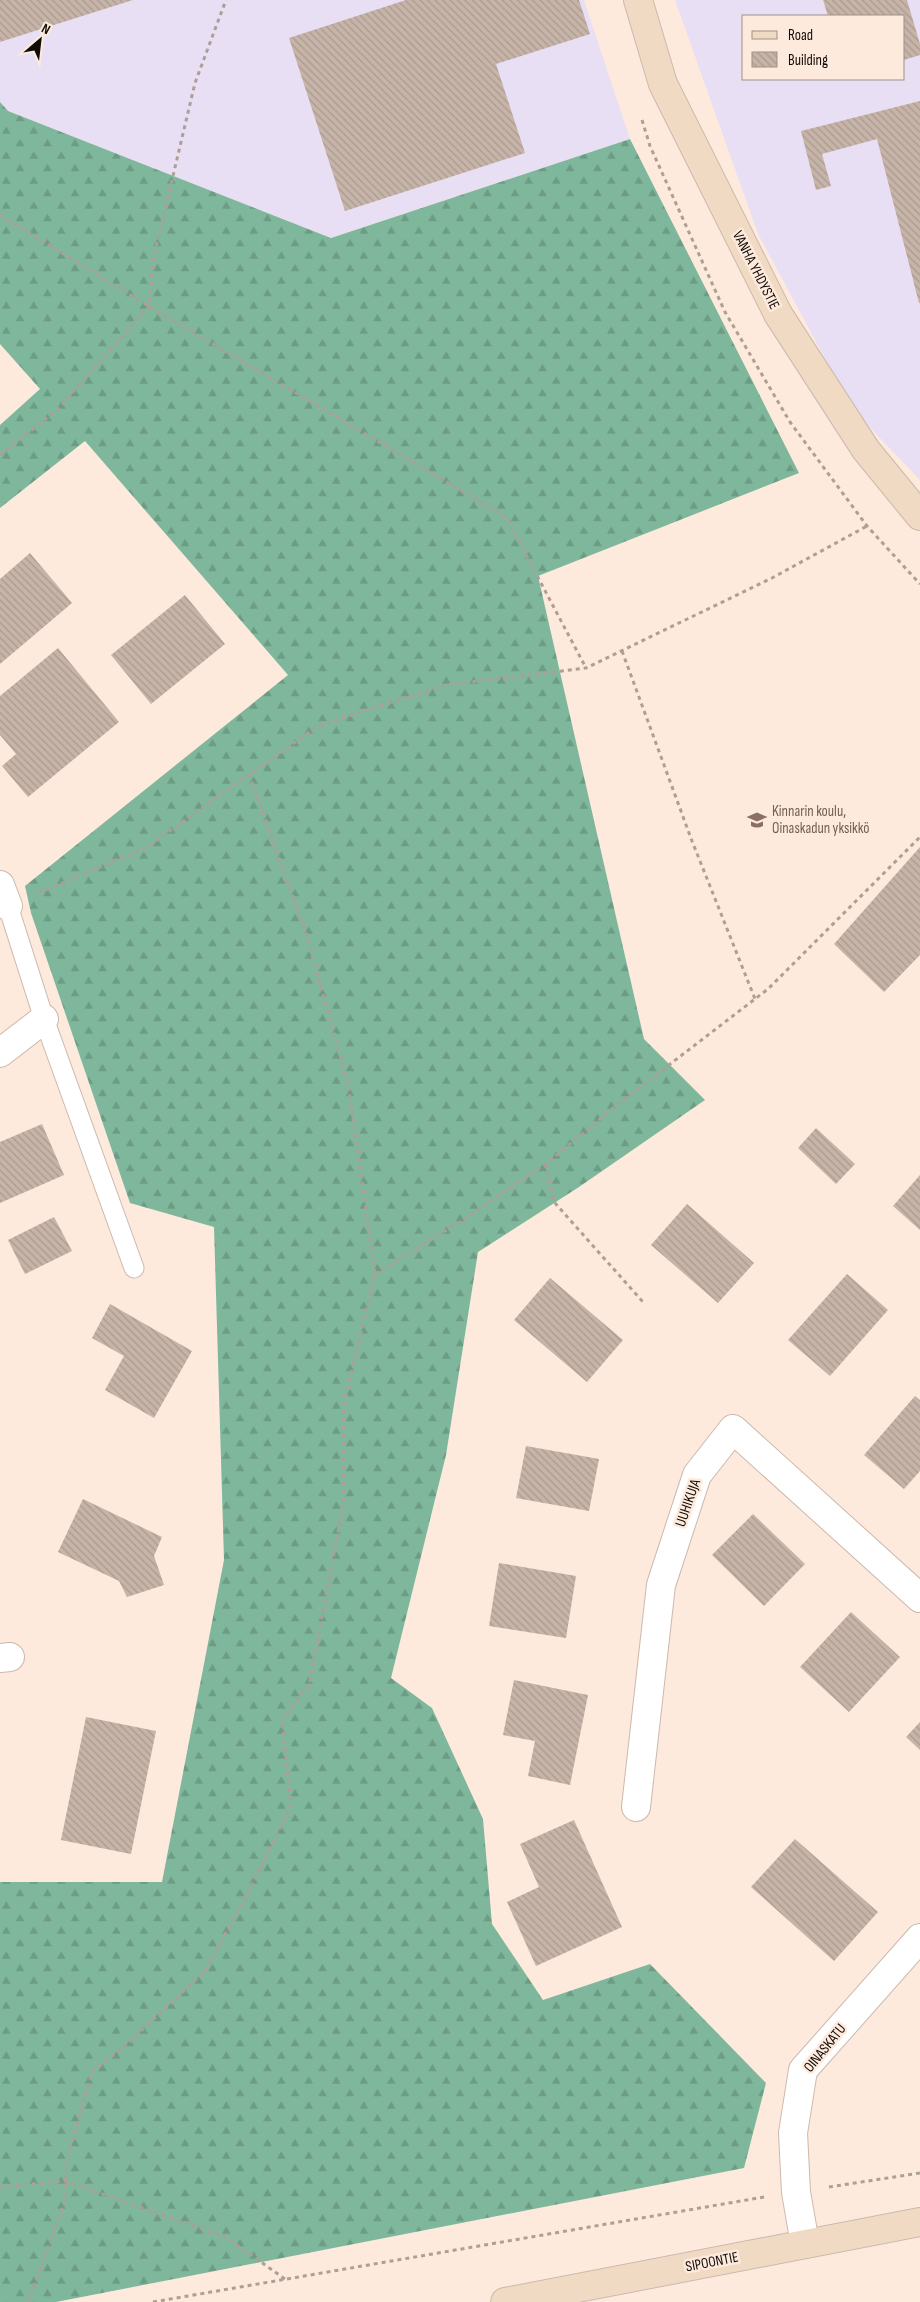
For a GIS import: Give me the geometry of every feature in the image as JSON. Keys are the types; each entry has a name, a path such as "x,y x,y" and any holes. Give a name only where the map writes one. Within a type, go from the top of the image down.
{"street":[{"name":"VANHA YHDYSTIE","path":"638,0 663,84 778,314 866,450 920,516"},
{"path":"0,1052 44,1019"},
{"name":"UUHIKUJA","path":"636,1807 661,1585 697,1475 734,1429 920,1598"},
{"name":"OINASKATU","path":"805,2244 796,2192 793,2133 803,2070 920,1938"},
{"name":"SIPOONTIE","path":"504,2302 920,2222"}],"lane":[{"path":"4,896 44,1019 134,1268"}],"path":[{"path":"0,455 57,410 149,306 154,256 195,83 226,0"},
{"path":"0,215 149,306 506,517 586,668"},
{"path":"4,896 147,847 318,726 446,685 586,668 772,578 867,526"},
{"path":"622,651 692,842 755,999"},
{"path":"28,2302 64,2204 66,2160 92,2072 127,2044 205,1971 246,1896 291,1806 282,1719 309,1686 344,1500 344,1404 375,1274 348,1083 306,934 249,774"},
{"path":"375,1274 466,1218 546,1164 618,1104 768,989 920,837"},
{"path":"546,1164 554,1202 643,1302"},
{"path":"153,2302 796,2192 920,2173"},
{"path":"0,2187 65,2181 224,2236 286,2279"}],"shaded area":[{"path":"0,0 584,0 630,139 331,238 8,111 0,102"},
{"path":"675,0 920,0 920,480 852,409 758,234"}],"green space":[{"path":"0,102 8,111 331,238 630,139 799,473 538,576 644,1039 705,1100 579,1187 478,1252 446,1455 391,1678 432,1708 483,1819 492,1924 543,2000 650,1964 766,2083 744,2168 56,2302 0,2302 0,1882 162,1882 224,1560 214,1227 130,1203 31,913 25,886 288,675 85,441 0,508 0,425 40,389 0,344"}],"building":[{"path":"0,0 133,0 0,42"},
{"path":"406,0 579,0 590,34 496,64 525,153 345,211 289,38"},
{"path":"823,0 907,0 920,44 920,55 905,60 905,15 828,15"},
{"path":"920,101 919,303 877,139 822,154 831,186 816,190 801,131"},
{"path":"30,553 72,603 0,664 0,579"},
{"path":"185,595 225,644 151,704 111,655"},
{"path":"58,648 119,722 28,797 2,766 16,754 0,735 0,696"},
{"path":"920,847 920,955 884,992 834,944"},
{"path":"42,1124 64,1175 0,1203 0,1142"},
{"path":"816,1128 855,1164 836,1184 798,1148"},
{"path":"920,1175 920,1230 893,1206"},
{"path":"687,1204 754,1263 718,1303 651,1245"},
{"path":"54,1217 72,1251 25,1274 8,1240"},
{"path":"847,1274 888,1310 830,1376 788,1340"},
{"path":"550,1278 623,1340 587,1382 514,1320"},
{"path":"110,1304 192,1351 154,1418 105,1390 124,1356 92,1338"},
{"path":"915,1396 920,1400 920,1471 904,1489 864,1455"},
{"path":"526,1446 599,1459 589,1511 516,1498"},
{"path":"83,1499 162,1537 154,1556 164,1585 127,1597 119,1581 58,1552"},
{"path":"753,1514 805,1564 764,1606 712,1555"},
{"path":"499,1563 576,1576 566,1638 489,1626"},
{"path":"851,1612 900,1657 849,1712 800,1667"},
{"path":"514,1680 588,1695 570,1785 528,1776 535,1741 503,1735"},
{"path":"86,1717 156,1731 131,1854 61,1840"},
{"path":"920,1722 920,1750 906,1737"},
{"path":"574,1820 622,1927 536,1966 507,1902 539,1887 520,1844"},
{"path":"795,1839 878,1912 834,1961 751,1887"}],"place":[{"name":"Kinnarin koulu, Oinaskadun yksikkö","path":"757,820"}]}
